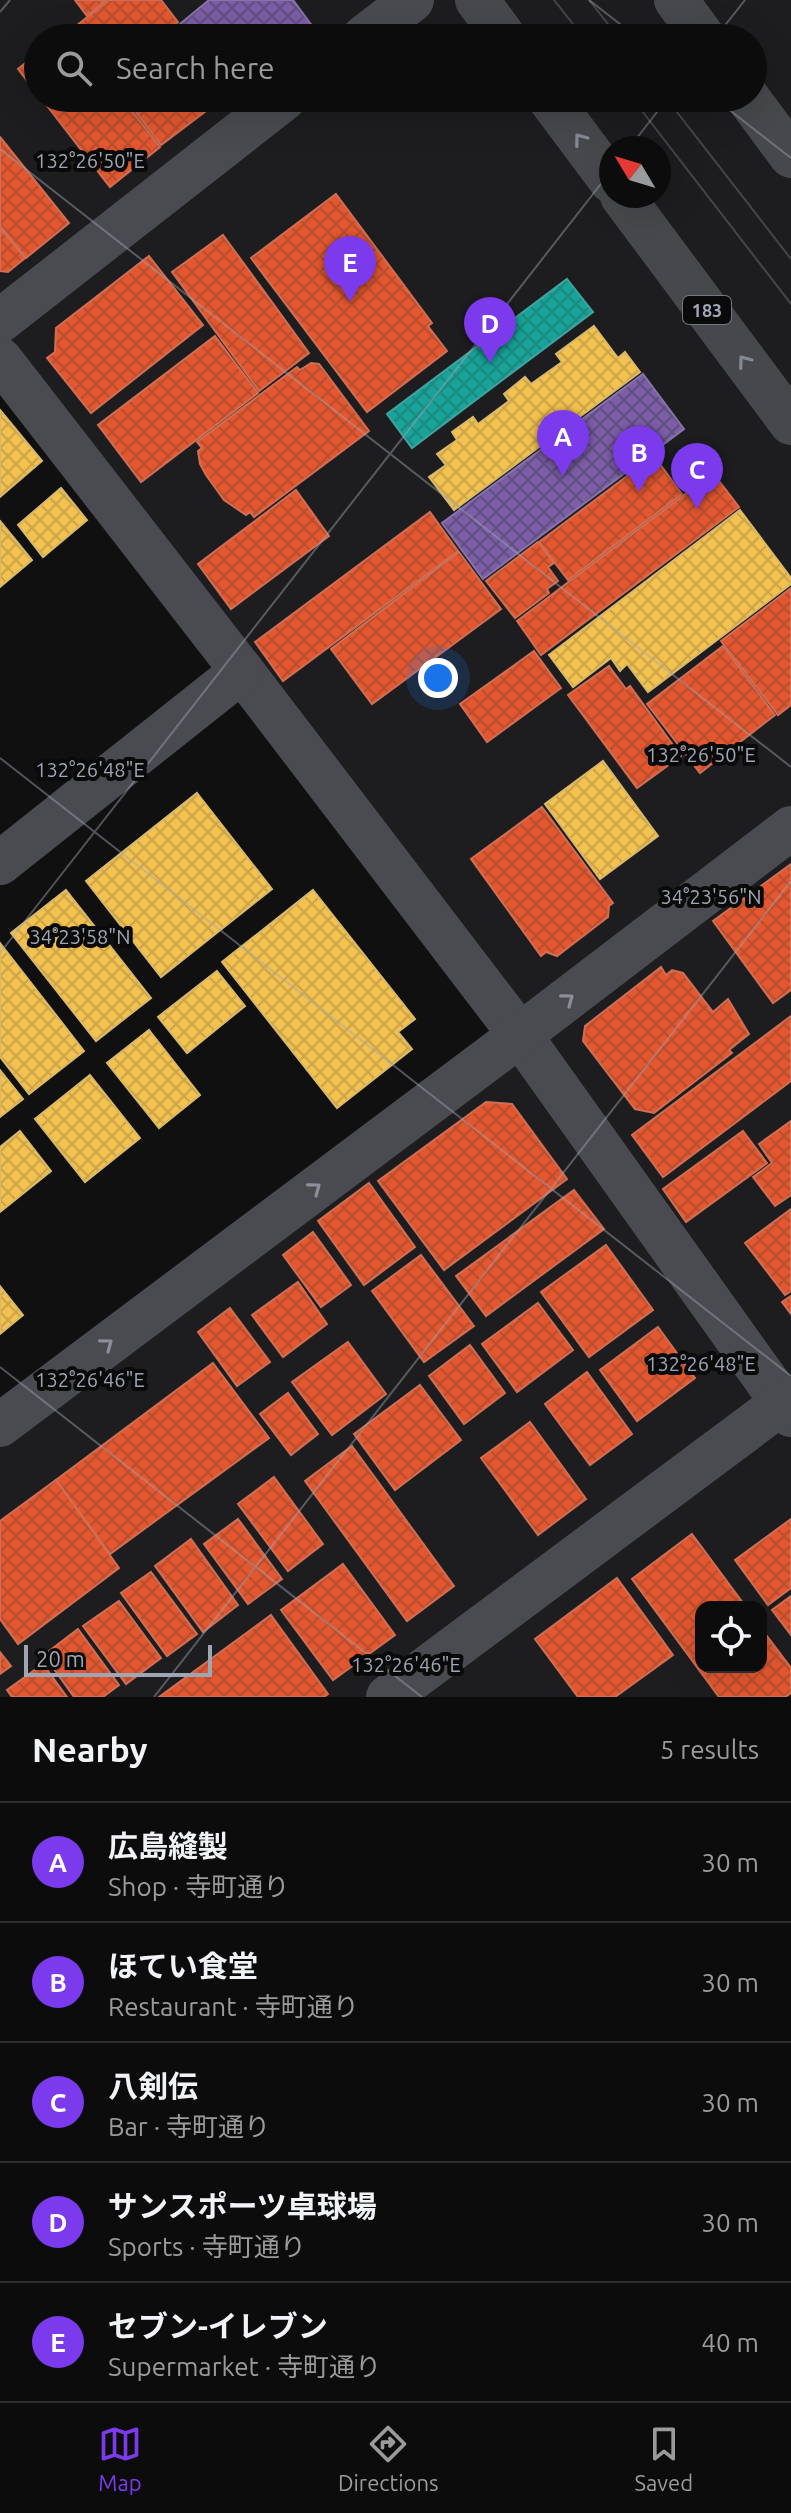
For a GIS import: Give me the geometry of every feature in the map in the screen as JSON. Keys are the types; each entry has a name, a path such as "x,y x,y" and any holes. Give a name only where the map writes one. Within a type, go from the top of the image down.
{"highway":[{"path":"477,0 495,24"},
{"path":"676,0 694,24"},
{"path":"559,112 599,165"},
{"path":"758,112 791,156"},
{"name":"183","path":"631,208 791,423"}],"street":[{"path":"381,24 412,0"},
{"path":"0,321 267,112"},
{"path":"0,359 520,1035 786,1409 388,1697"},
{"path":"0,863 242,671"},
{"path":"0,1425 791,828"}],"shaded area":[{"path":"0,0 791,0 791,1697 0,1697 0,1424 506,1039 0,353"}],"building: Homes":[{"path":"594,326 618,358 625,352 640,372 454,510 429,477 446,465 437,454 457,440 452,432 473,417 478,424 509,401 504,394 525,377 531,384 562,362 556,354"},
{"path":"0,410 42,461 0,497"},
{"path":"61,488 87,520 43,557 18,525"},
{"path":"740,510 791,578 791,584 648,692 627,664 620,671 611,658 573,687 549,655"},
{"path":"0,521 32,560 0,587"},
{"path":"603,761 658,836 600,879 545,804"},
{"path":"197,793 272,889 161,977 86,881"},
{"path":"66,890 151,998 96,1041 11,933"},
{"path":"313,890 415,1019 398,1032 412,1049 337,1108 222,962"},
{"path":"0,943 84,1051 29,1094 0,1057"},
{"path":"217,971 245,1006 187,1053 158,1017"},
{"path":"149,1030 200,1095 159,1128 107,1063"},
{"path":"0,1070 23,1099 0,1117"},
{"path":"90,1075 140,1138 85,1182 35,1119"},
{"path":"20,1131 51,1171 0,1212 0,1147"},
{"path":"0,1286 23,1315 0,1334"}],"building: Shops":[{"path":"75,0 106,0 87,16"},
{"path":"109,0 161,0 178,22 175,24 79,24"},
{"path":"52,112 133,112 160,147 110,187"},
{"path":"136,112 205,112 161,145"},
{"path":"0,137 69,223 26,258 0,226"},
{"path":"336,194 432,323 428,326 447,351 367,412 251,258"},
{"path":"0,228 25,258 8,272 0,271"},
{"path":"223,235 309,353 259,391 172,272"},
{"path":"149,256 203,325 91,413 47,358 55,352 56,328"},
{"path":"215,336 258,393 141,482 98,425"},
{"path":"311,363 319,364 369,431 254,517 250,512 246,515 224,500 206,475 198,451 202,448 197,442 297,367 300,370"},
{"path":"654,456 682,494 568,580 539,542"},
{"path":"713,473 739,507 541,655 517,621"},
{"path":"296,490 329,536 231,609 198,564"},
{"path":"430,512 458,551 283,681 255,642"},
{"path":"538,542 554,563 548,567 558,581 547,589 549,593 515,618 486,581"},
{"path":"459,552 501,609 372,704 331,649"},
{"path":"791,588 791,705 778,715 721,641"},
{"path":"723,646 775,715 700,773 647,704"},
{"path":"534,651 561,688 487,742 460,704"},
{"path":"609,666 626,689 630,686 681,756 637,788 568,695"},
{"path":"542,807 613,903 609,906 608,917 557,956 546,952 541,956 471,859"},
{"path":"791,864 791,990 773,1003 713,921"},
{"path":"661,967 666,975 672,970 683,973 713,1012 728,999 749,1034 729,1050 732,1053 654,1113 635,1109 583,1041 585,1026"},
{"path":"791,1016 791,1081 663,1177 632,1135"},
{"path":"486,1102 512,1104 567,1179 444,1270 378,1181"},
{"path":"791,1121 791,1195 775,1206 753,1177 772,1163 759,1144"},
{"path":"743,1131 767,1163 686,1222 663,1189"},
{"path":"369,1183 415,1247 364,1285 318,1221"},
{"path":"574,1190 604,1229 486,1316 456,1276"},
{"path":"791,1209 791,1291 785,1295 745,1243"},
{"path":"313,1232 351,1285 321,1307 283,1255"},
{"path":"606,1245 653,1310 589,1357 541,1292"},
{"path":"421,1255 474,1326 424,1362 372,1291"},
{"path":"298,1282 327,1324 283,1357 252,1315"},
{"path":"791,1296 791,1314 782,1302"},
{"path":"538,1303 573,1350 517,1392 482,1344"},
{"path":"230,1308 270,1362 237,1386 198,1332"},
{"path":"658,1327 695,1378 637,1421 600,1370"},
{"path":"348,1342 386,1394 332,1435 292,1382"},
{"path":"470,1345 505,1393 464,1424 429,1376"},
{"path":"213,1363 269,1438 110,1554 56,1480"},
{"path":"587,1372 632,1434 590,1465 545,1404"},
{"path":"420,1385 461,1440 395,1490 354,1434"},
{"path":"288,1393 318,1434 291,1455 260,1414"},
{"path":"530,1422 586,1499 538,1535 481,1458"},
{"path":"352,1446 454,1586 407,1621 305,1481"},
{"path":"274,1477 323,1544 288,1571 238,1504"},
{"path":"56,1480 119,1568 18,1644 0,1619 0,1521"},
{"path":"238,1519 282,1579 248,1604 204,1544"},
{"path":"791,1519 791,1588 768,1605 735,1560"},
{"path":"692,1534 742,1601 695,1601 695,1664 632,1579"},
{"path":"191,1539 238,1605 203,1632 155,1566"},
{"path":"343,1564 395,1635 333,1680 281,1610"},
{"path":"151,1572 197,1634 167,1656 121,1593"},
{"path":"617,1578 673,1655 615,1697 578,1697 535,1639"},
{"path":"791,1596 791,1635 772,1610"},
{"path":"119,1601 161,1658 126,1684 83,1626"},
{"path":"271,1615 328,1694 324,1697 159,1697"},
{"path":"78,1629 119,1685 103,1697 74,1697 44,1655"},
{"path":"767,1636 791,1668 791,1693 785,1697 719,1697 701,1673 767,1673"},
{"path":"0,1652 11,1666 0,1674"},
{"path":"43,1664 67,1697 12,1697 7,1690"}],"building: Offices":[{"path":"209,0 293,0 311,24 180,24"},
{"path":"643,374 684,429 483,579 442,523"}],"building: Public":[{"path":"567,279 593,312 412,448 387,414"}],"tram line":[{"path":"554,0 573,24"},
{"path":"589,0 608,24"},
{"path":"643,112 791,304"},
{"path":"677,112 791,259"}],"place":[{"name":"セブン-イレブン","path":"350,302"},
{"name":"サンスポーツ卓球場","path":"490,363"},
{"name":"広島縫製","path":"563,476"},
{"name":"ほてい食堂","path":"639,492"},
{"name":"八剣伝","path":"697,509"}]}
